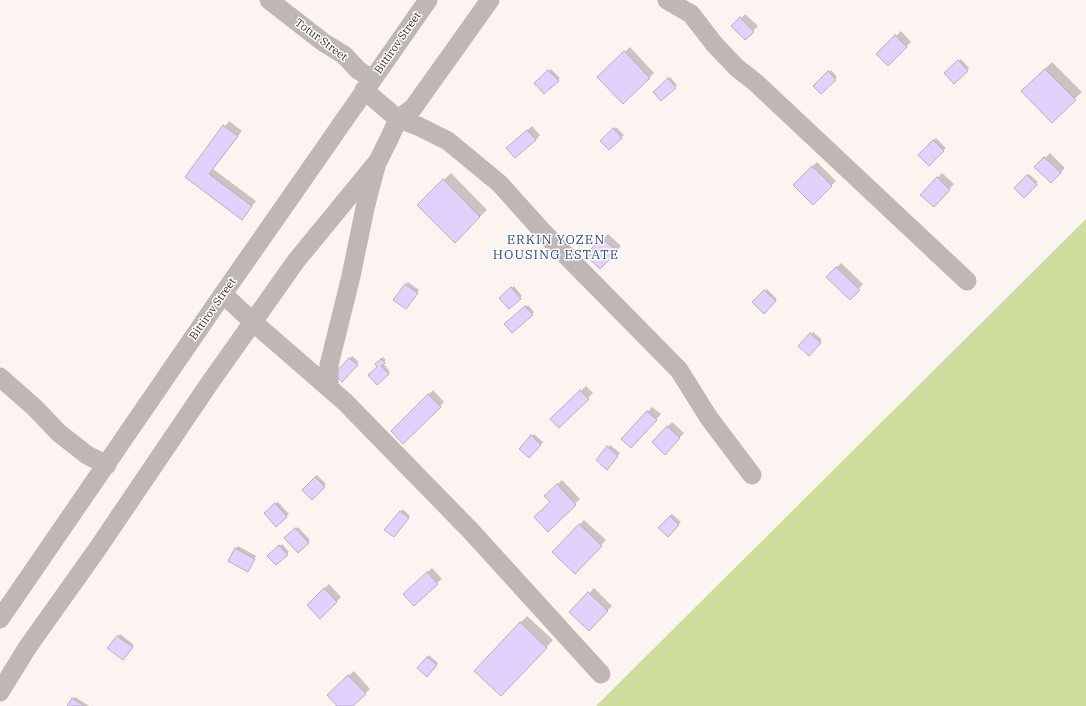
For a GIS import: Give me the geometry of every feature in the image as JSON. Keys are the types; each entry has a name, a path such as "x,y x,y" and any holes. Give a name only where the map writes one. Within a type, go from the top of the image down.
{"street":[{"name":"Totur Street","path":"269,0 323,42 344,55 358,70 368,85 398,118 448,141 500,184 542,232 679,370 709,418 752,475"},
{"name":"Bittirov Street","path":"0,619 223,294 428,0"},
{"path":"329,387 330,365 352,276 365,208 378,161 398,118 413,108 490,0"},
{"path":"667,0 691,14 715,45 737,68 755,82 967,281"},
{"path":"0,692 28,648 209,384 296,261 378,161"},
{"path":"223,294 345,402 470,530 601,674"},
{"path":"0,377 34,407 59,433 87,455 106,465"}],"green space":[{"path":"1086,219 1086,706 596,706"}],"building":[{"path":"740,17 754,32 745,40 731,26"},
{"path":"895,35 907,47 888,66 876,54"},
{"path":"624,51 650,78 623,104 597,77"},
{"path":"958,60 968,71 954,84 944,73"},
{"path":"1045,69 1076,100 1052,123 1021,91"},
{"path":"548,70 559,81 544,94 534,83"},
{"path":"828,71 836,80 821,94 813,86"},
{"path":"668,78 676,88 661,101 653,92"},
{"path":"223,125 238,136 209,174 252,206 242,220 185,177"},
{"path":"613,128 622,138 609,150 600,141"},
{"path":"527,130 536,140 515,158 506,148"},
{"path":"933,140 944,151 929,166 918,155"},
{"path":"1044,157 1061,173 1051,183 1034,167"},
{"path":"812,166 832,186 813,205 793,185"},
{"path":"1027,175 1037,185 1024,198 1014,188"},
{"path":"937,177 950,190 934,207 920,195"},
{"path":"443,179 480,217 455,243 417,205"},
{"path":"602,238 617,252 600,269 585,255"},
{"path":"836,267 860,290 850,300 826,277"},
{"path":"405,284 418,293 406,309 393,300"},
{"path":"511,287 521,299 509,309 499,298"},
{"path":"764,290 776,301 764,314 752,302"},
{"path":"525,306 533,315 512,333 504,324"},
{"path":"810,333 821,343 809,356 798,346"},
{"path":"349,358 358,365 342,382 334,374"},
{"path":"381,359 385,363 381,366 389,374 377,385 368,375 377,367 375,364"},
{"path":"580,390 589,399 559,428 550,419"},
{"path":"428,394 441,407 403,444 391,431"},
{"path":"647,411 657,420 631,448 621,439"},
{"path":"667,426 680,438 665,455 652,442"},
{"path":"531,435 541,445 529,458 519,449"},
{"path":"607,446 618,456 607,470 596,460"},
{"path":"315,477 325,487 312,500 302,490"},
{"path":"557,484 576,505 548,532 534,517 550,502 544,496"},
{"path":"275,503 287,517 276,527 264,513"},
{"path":"400,511 409,518 394,537 384,530"},
{"path":"670,516 679,525 668,537 658,528"},
{"path":"579,524 602,546 575,574 552,552"},
{"path":"295,528 309,543 298,553 284,538"},
{"path":"279,545 288,555 276,565 267,556"},
{"path":"235,548 255,559 248,572 228,561"},
{"path":"427,572 438,584 414,606 403,594"},
{"path":"324,588 337,602 320,619 307,605"},
{"path":"588,592 608,611 589,631 569,612"},
{"path":"520,622 547,648 501,696 474,671"},
{"path":"117,636 133,647 123,660 107,648"},
{"path":"427,657 437,665 427,677 417,668"},
{"path":"348,675 366,694 353,706 337,706 327,695"},
{"path":"72,698 84,706 67,706"}],"district":[{"name":"ERKIN YOZEN HOUSING ESTATE","path":"556,248"}]}
